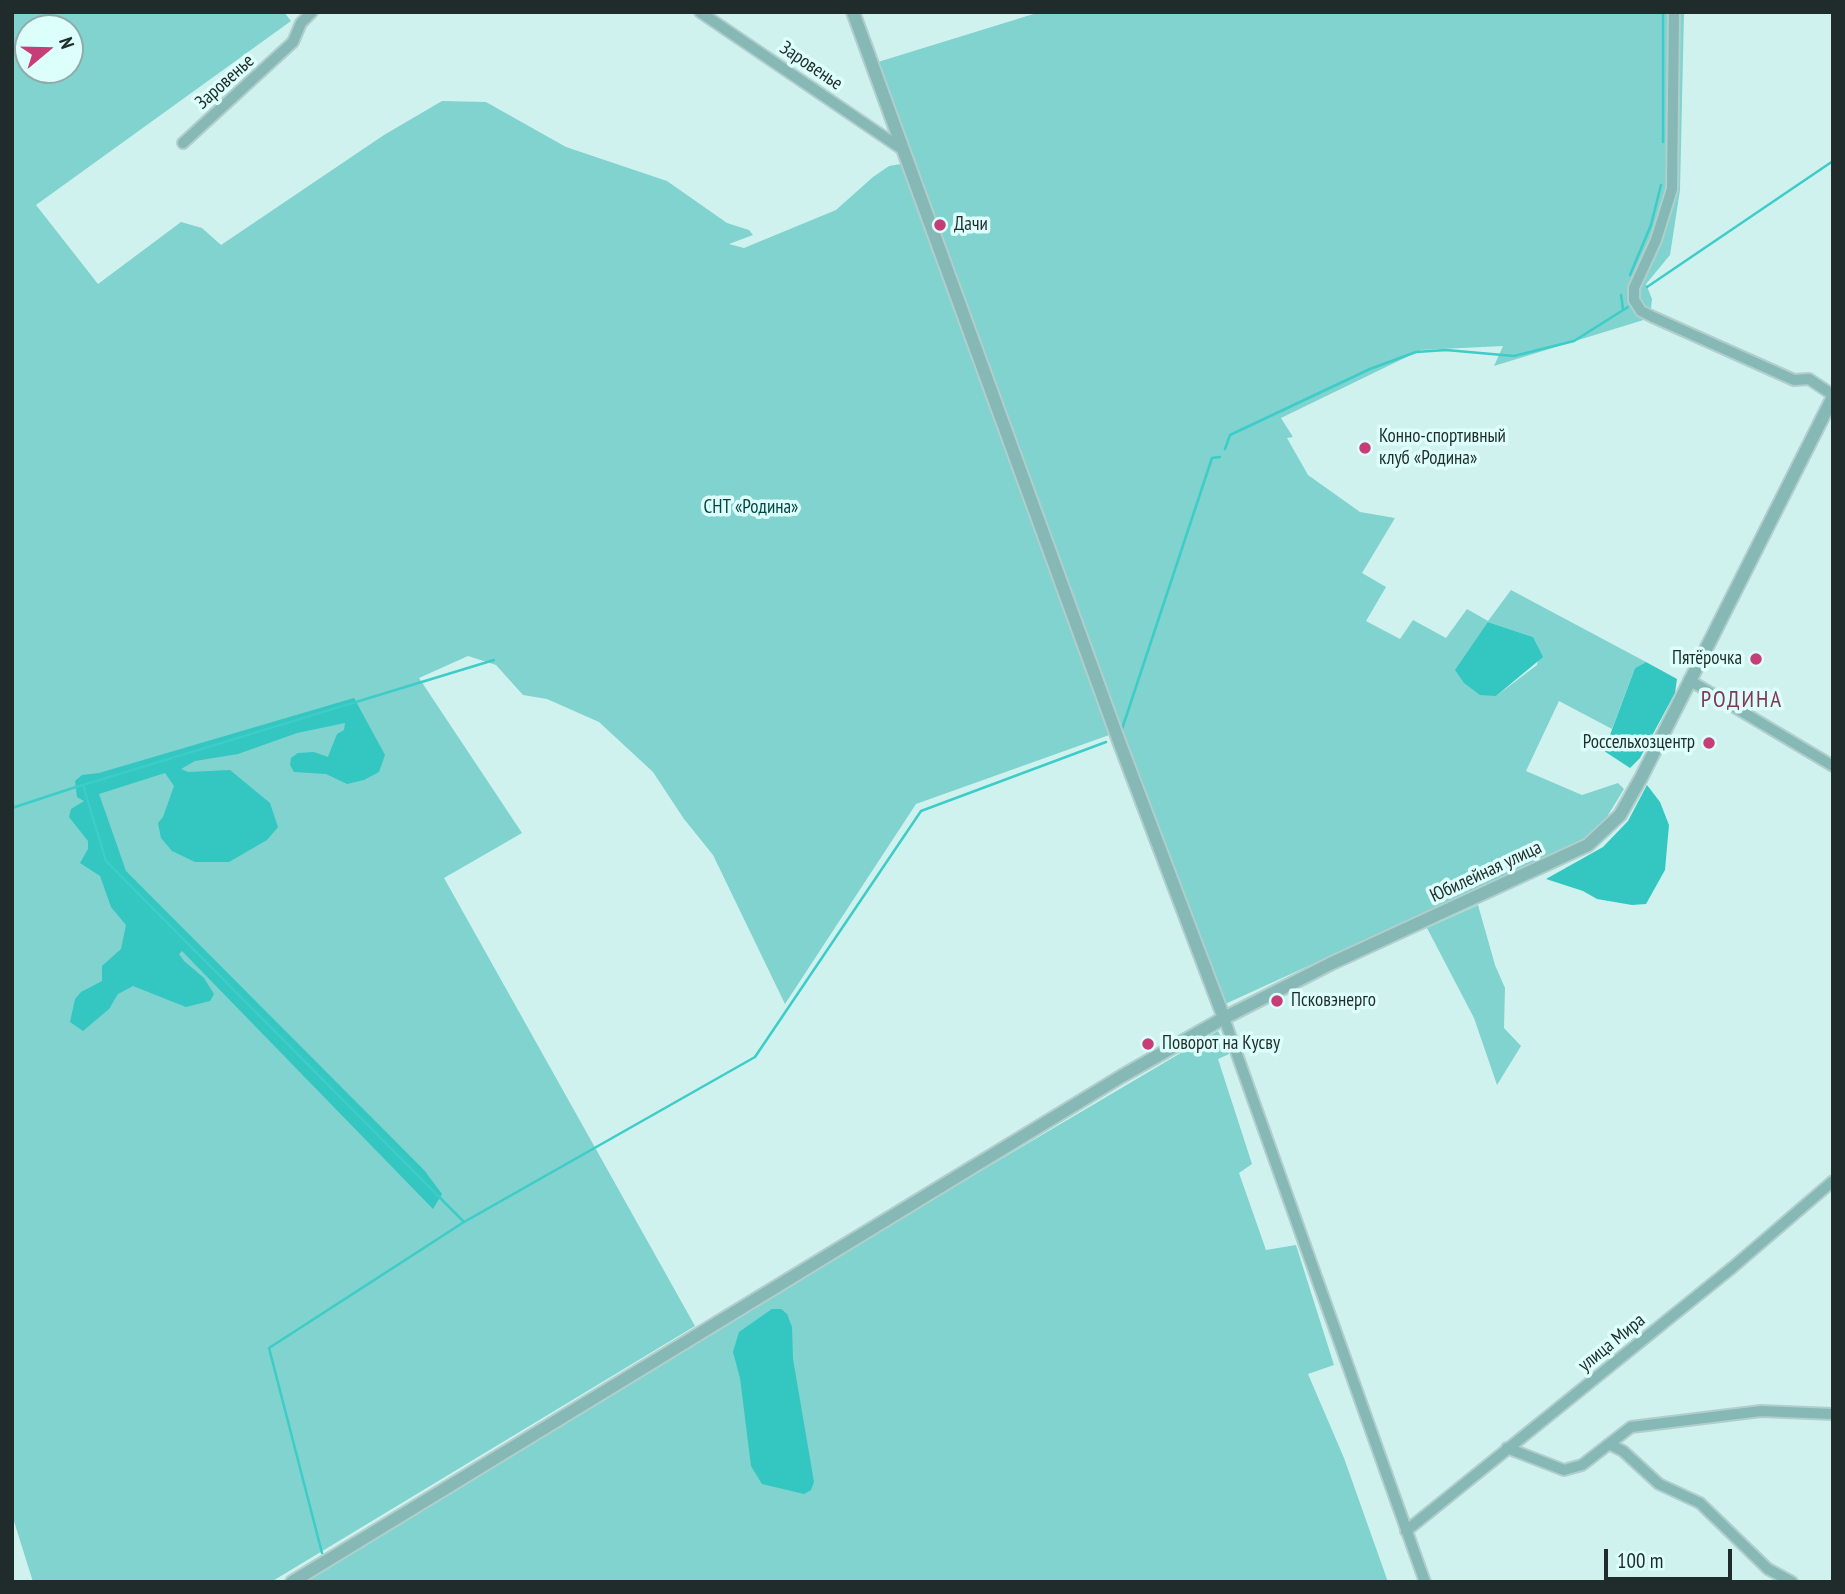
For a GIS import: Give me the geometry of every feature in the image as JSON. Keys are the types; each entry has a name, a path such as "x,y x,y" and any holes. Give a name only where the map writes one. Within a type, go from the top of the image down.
{"street":[{"name":"Заровенье","path":"183,143 293,42 301,23 312,12"},
{"name":"Заровенье","path":"700,12 902,149"},
{"path":"853,12 1120,744 1224,1018 1425,1582"},
{"path":"1674,12 1672,189 1657,240 1634,288 1634,300 1641,311 1794,380 1809,379 1833,396"},
{"name":"Юбилейная улица","path":"292,1582 1122,1076 1224,1018 1330,964 1588,845 1620,815 1833,396"},
{"path":"1689,680 1833,766"},
{"path":"1832,1180 1833,1196"},
{"name":"улица Мира","path":"1406,1531 1733,1267 1832,1180"},
{"path":"1507,1448 1564,1471 1582,1465 1631,1427 1761,1411 1833,1414"},
{"path":"1609,1444 1623,1451 1659,1484 1700,1503 1768,1569 1792,1582"}],"green space":[{"name":"СНТ «Родина»","path":"12,12 284,12 291,21 36,205 98,284 181,222 202,228 221,245 384,135 442,101 486,102 566,147 667,181 727,223 749,230 753,235 729,244 744,248 836,210 873,177 889,166 901,164 906,170 1112,734 916,804 785,1004 713,855 684,819 653,772 599,722 547,699 523,695 496,665 468,656 419,678 522,833 444,878 695,1326 271,1582 33,1582 12,1515"},
{"path":"1040,12 1684,12 1680,190 1670,255 1646,284 1652,299 1650,318 1494,366 1503,346 1421,350 1281,418 1293,437 1287,438 1308,475 1360,512 1395,518 1362,573 1386,587 1366,621 1400,639 1413,620 1446,638 1467,609 1488,621 1511,590 1646,662 1635,668 1612,729 1559,701 1526,771 1582,795 1618,783 1624,789 1599,830 1584,840 1223,1005 878,62","holes":["1488,622 1533,637 1539,653 1537,665 1496,696"]},
{"path":"1478,905 1495,965 1505,988 1504,1028 1521,1046 1497,1085 1474,1018 1427,928"},
{"path":"1218,1031 1229,1054 1218,1059 1252,1164 1239,1173 1266,1250 1296,1245 1334,1365 1308,1374 1344,1458 1388,1582 302,1582 908,1214"}],"shaded area":[{"path":"1488,622 1533,637 1543,657 1496,696 1480,695 1464,683 1455,670"},
{"path":"1646,662 1677,679 1675,693 1640,758 1630,768 1604,751 1635,668"},
{"path":"354,698 385,755 379,772 364,780 347,784 326,774 294,772 290,765 291,758 298,753 314,752 328,757 337,734 344,730 345,723 297,733 238,754 195,761 181,769 188,772 230,770 270,803 278,827 267,840 229,862 195,862 172,851 161,838 158,823 163,817 174,786 165,773 99,794 126,871 424,1170 442,1194 433,1209 182,951 179,954 184,961 204,978 214,994 210,1001 186,1007 133,986 118,994 109,1009 83,1031 70,1022 75,999 81,992 102,981 102,966 121,949 126,925 111,907 100,876 80,863 88,849 88,841 69,817 71,809 84,801 77,797 75,781 82,775 99,773"},
{"path":"1647,785 1660,802 1669,825 1665,870 1646,904 1632,905 1597,899 1583,891 1546,879 1603,847 1628,821"},
{"path":"772,1309 781,1309 787,1314 792,1327 793,1359 814,1482 811,1490 804,1494 762,1484 751,1466 740,1378 733,1352 739,1332"}],"waterway":[{"path":"1663,12 1663,142"},
{"path":"1647,287 1833,161"},
{"path":"1630,275 1651,225 1661,185"},
{"path":"1621,295 1623,309"},
{"path":"1225,449 1230,435 1370,369 1416,352 1446,350 1514,356 1574,341 1628,307"},
{"path":"1121,732 1212,458 1220,457"},
{"path":"464,1222 106,861 83,785 494,660"},
{"path":"322,1553 269,1348 464,1222 755,1057 921,811 1106,742"},
{"path":"12,808 82,785"}],"place":[{"name":"Дачи","path":"940,225"},
{"name":"Конно-спортивный клуб «Родина»","path":"1365,448"},
{"name":"Пятёрочка","path":"1756,659"},
{"name":"Россельхозцентр","path":"1709,743"},
{"name":"Псковэнерго","path":"1277,1001"},
{"name":"Поворот на Кусву","path":"1148,1044"}],"district":[{"name":"РОДИНА","path":"1742,700"}]}
